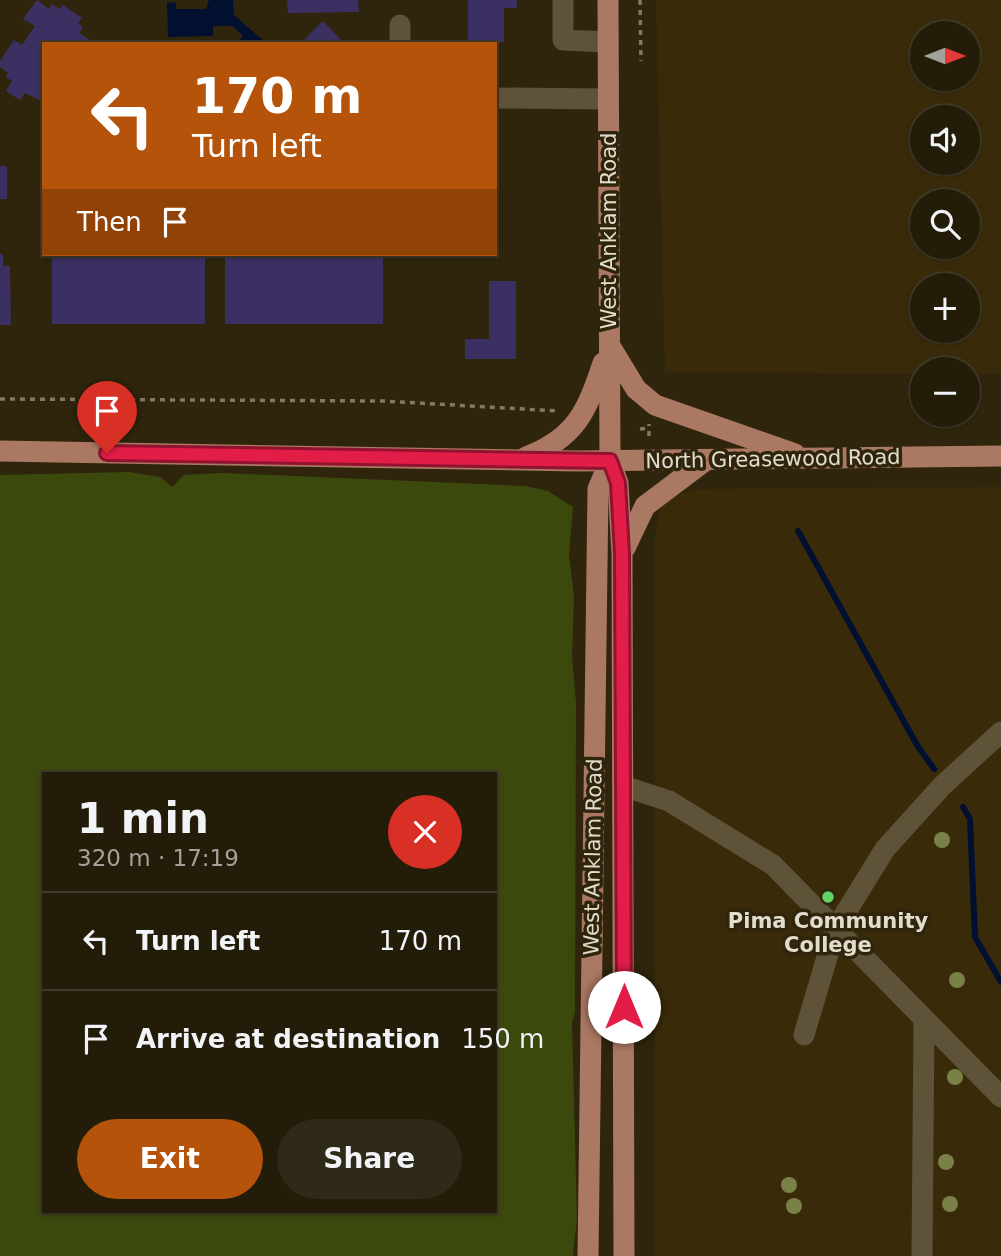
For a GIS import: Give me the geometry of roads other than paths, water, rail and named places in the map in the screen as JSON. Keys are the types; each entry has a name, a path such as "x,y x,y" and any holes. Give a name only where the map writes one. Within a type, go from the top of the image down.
{"main road":[{"name":"West Anklam Road","path":"608,0 610,461 618,483 622,554 624,1256"},
{"path":"609,344 636,389 656,405 810,459"},
{"path":"516,461 553,447 573,428 594,392 609,344"},
{"name":"North Greasewood Road","path":"0,451 516,461 1001,456"},
{"path":"622,554 645,506 706,460"},
{"name":"West Anklam Road","path":"587,1256 598,489 610,461"}],"lane":[{"path":"563,0 563,40 608,42"},
{"path":"497,98 608,99"},
{"path":"804,1035 835,930 885,849 942,786 1001,732"},
{"path":"623,786 669,801 772,865 924,1022 1001,1097"},
{"path":"922,1256 924,1022"}],"water":[{"path":"209,0 233,0 234,15 265,42 238,42 243,36 232,26 213,26 213,36 168,37 167,3 176,2 176,9 206,9"}],"waterway":[{"path":"798,531 917,745 934,769"},
{"path":"963,807 970,819 975,937 1001,982"}],"place":[{"name":"Pima Community College","path":"828,897"}]}
